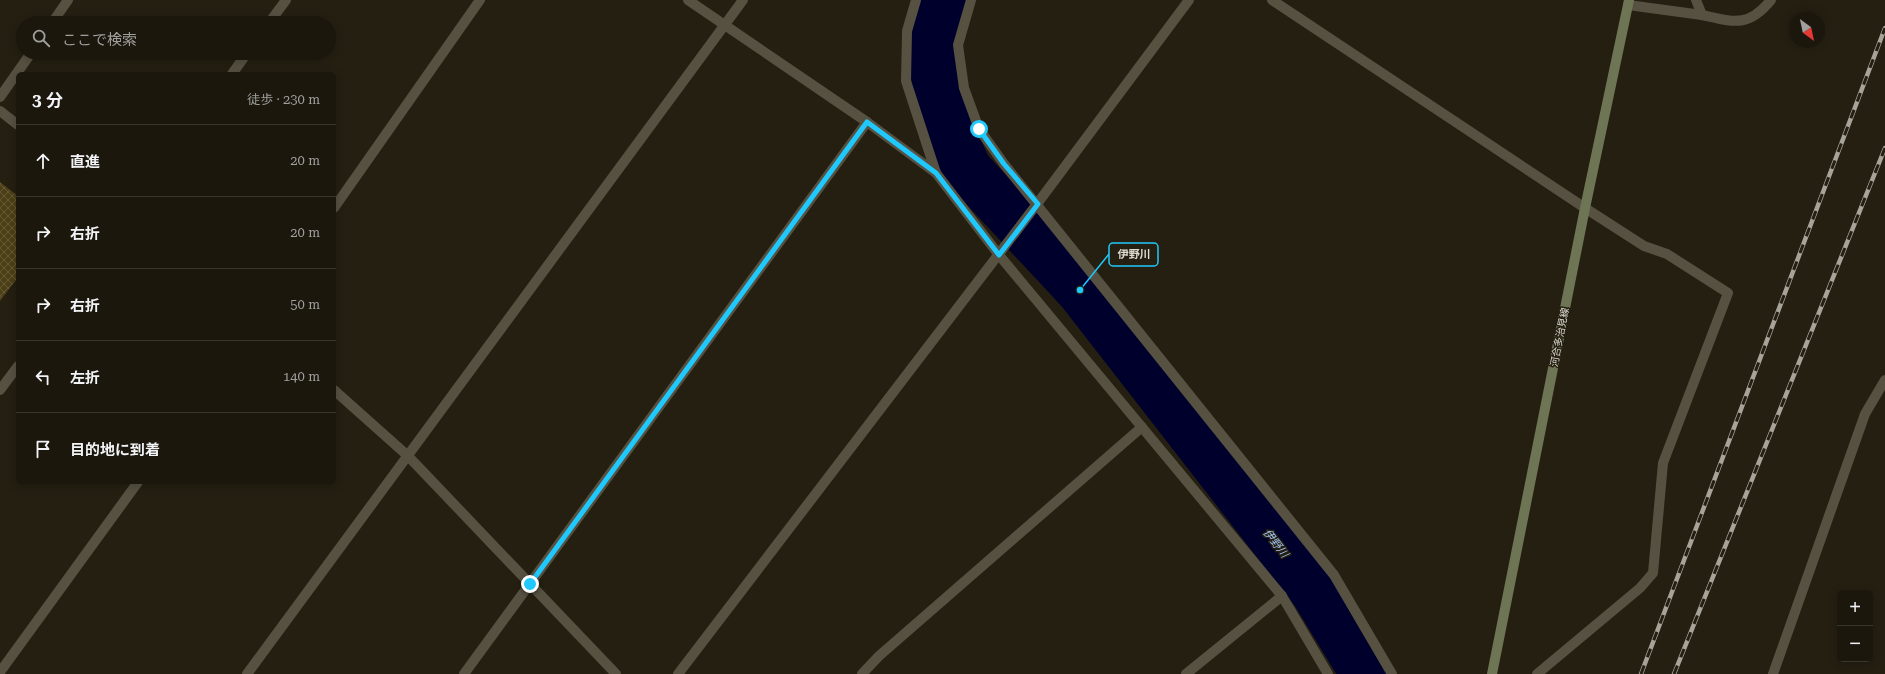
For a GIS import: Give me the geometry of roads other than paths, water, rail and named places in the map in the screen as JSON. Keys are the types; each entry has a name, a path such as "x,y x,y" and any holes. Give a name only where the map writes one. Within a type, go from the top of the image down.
{"main road":[{"name":"河合多治見線","path":"1492,674 1585,208 1629,2"}],"street":[{"path":"57,16 68,0"},
{"path":"274,16 286,0"},
{"path":"336,205 480,0"},
{"path":"688,0 724,26 867,122 936,173 999,255 1282,596 1328,674"},
{"path":"247,674 743,0"},
{"path":"916,0 907,31 906,81 936,173"},
{"path":"971,0 958,45 964,88 979,129 1004,164 1038,204 1334,575 1392,674"},
{"path":"678,674 1038,204 1189,0"},
{"path":"1272,0 1644,246 1667,254 1728,293 1663,463 1654,573 1640,588 1537,674"},
{"path":"1696,0 1702,16"},
{"path":"1629,2 1734,22 1751,19 1763,10 1771,0"},
{"path":"18,72 26,60"},
{"path":"233,72 242,60"},
{"path":"0,97 16,74"},
{"path":"0,111 16,123"},
{"path":"464,674 867,122"},
{"path":"0,390 16,369"},
{"path":"1773,674 1865,414 1885,380"},
{"path":"336,392 408,456 616,674"},
{"path":"862,674 879,656 1142,427"},
{"path":"0,672 137,484"},
{"path":"1186,674 1282,596"}],"waterway":[{"name":"伊野川","path":"942,0 938,11 931,48 941,110 967,169 1080,290 1315,592 1365,674"}],"railway":[{"path":"1641,674 1885,28"},
{"path":"1674,674 1885,148"}],"place":[{"name":"伊野川","path":"1080,290"}]}
